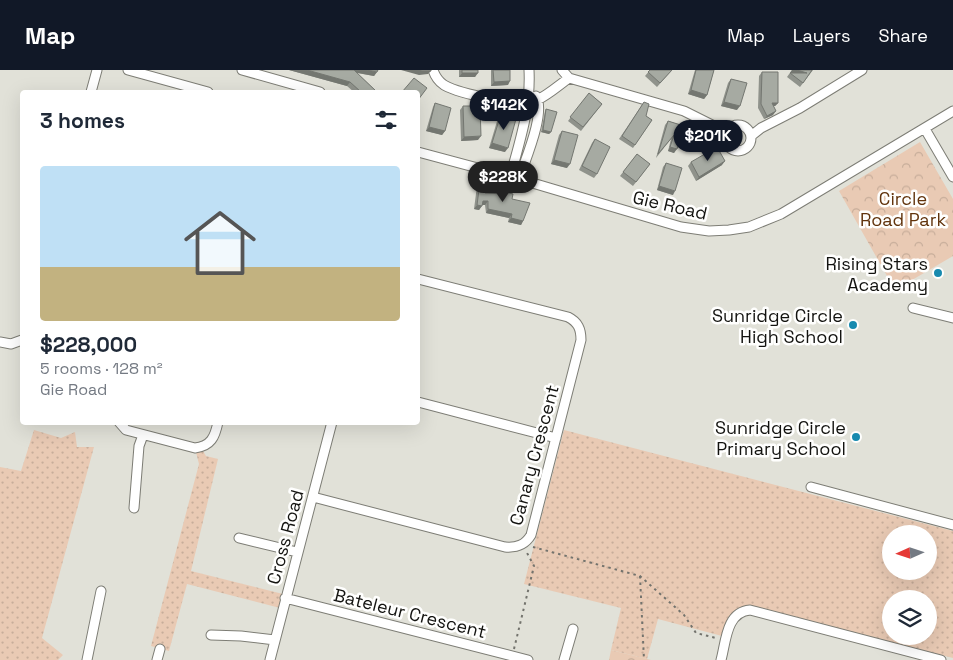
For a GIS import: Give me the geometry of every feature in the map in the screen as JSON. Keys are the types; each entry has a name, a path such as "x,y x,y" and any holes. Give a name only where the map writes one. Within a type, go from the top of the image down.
{"street":[{"path":"92,90 97,70"},
{"path":"128,70 195,90"},
{"path":"433,70 436,78 445,86 499,101 529,102 538,100 568,78"},
{"path":"510,177 526,122 530,86 529,70"},
{"path":"562,70 568,78 684,111 726,132"},
{"path":"751,136 746,128 738,125 729,128 725,136 727,145 734,150 742,150 749,144 751,136 761,128 806,105 862,70"},
{"path":"248,71 313,90"},
{"path":"520,179 536,128 539,109 538,100 530,86"},
{"name":"Gie Road","path":"420,153 520,179 681,227 709,231 729,230 749,227 780,214 953,111"},
{"path":"925,129 953,177"},
{"name":"Canary Crescent","path":"313,497 505,547 515,548 523,544 531,535 581,340 581,333 576,322 568,317 420,280"},
{"path":"913,308 953,318"},
{"path":"0,342 11,344 20,341"},
{"path":"420,403 556,438"},
{"path":"122,425 126,430 199,448 211,442 217,425"},
{"name":"Cross Road","path":"270,660 331,425"},
{"path":"134,508 139,446 143,435"},
{"path":"811,488 953,525"},
{"path":"239,538 298,552"},
{"path":"87,660 101,592"},
{"name":"Bateleur Crescent","path":"285,598 528,660"},
{"path":"721,660 731,622 742,612 750,610 941,660"},
{"path":"564,660 573,628"},
{"path":"211,635 275,640"},
{"path":"157,660 160,649"}],"path":[{"path":"523,544 640,576 684,615 696,633 726,640"},
{"path":"513,656 534,566 523,544"},
{"path":"640,576 644,660"}],"green space":[{"name":"Circle Road Park","path":"920,142 953,199 953,256 895,290 839,191"},
{"path":"34,430 61,438 75,432 77,447 94,447 42,638 63,655 58,660 0,660 0,467 21,471"},
{"path":"564,430 930,525 882,525 882,580 938,580 938,527 953,531 953,658 902,645 937,645 937,590 882,590 882,640 748,606 733,612 722,636 658,619 647,659 611,650 621,608 524,584"},
{"path":"203,451 206,456 218,459 191,571 283,594 280,608 187,584 169,651 151,646 199,464 196,452"},
{"path":"611,650 651,660 609,660"}],"building":[{"path":"307,70 354,70 375,90 359,90 350,82"},
{"path":"462,70 478,70 478,73 462,73"},
{"path":"493,70 510,70 510,81 494,82"},
{"path":"650,70 672,70 660,83 648,72"},
{"path":"696,70 714,70 707,95 691,90"},
{"path":"797,70 812,70 803,83 790,73 807,73"},
{"path":"762,72 778,72 778,103 772,103 776,111 767,116 761,104"},
{"path":"414,78 427,88 420,97 420,90 404,90"},
{"path":"731,79 747,83 740,106 724,102"},
{"path":"589,93 602,104 583,127 570,117"},
{"path":"644,102 649,104 646,116 652,120 635,145 622,136"},
{"path":"435,103 451,108 445,131 429,127"},
{"path":"463,106 480,106 481,136 464,137"},
{"path":"546,109 557,112 551,132 543,130"},
{"path":"501,114 516,119 508,148 492,143"},
{"path":"668,121 684,126 677,149 670,147 674,135 658,154"},
{"path":"562,131 578,135 570,164 554,160"},
{"path":"595,139 610,147 597,174 582,166"},
{"path":"717,147 725,161 699,177 691,162"},
{"path":"637,154 650,164 636,182 623,172"},
{"path":"666,163 682,168 675,191 659,186"},
{"path":"480,182 488,184 485,193 505,194 505,192 513,194 512,199 530,203 523,221 511,218 512,214 488,209 488,201 483,201 482,206 477,205"}],"place":[{"name":"Rising Stars Academy","path":"938,273"},
{"name":"Sunridge Circle High School","path":"853,325"},
{"name":"Sunridge Circle Primary School","path":"856,437"}]}
